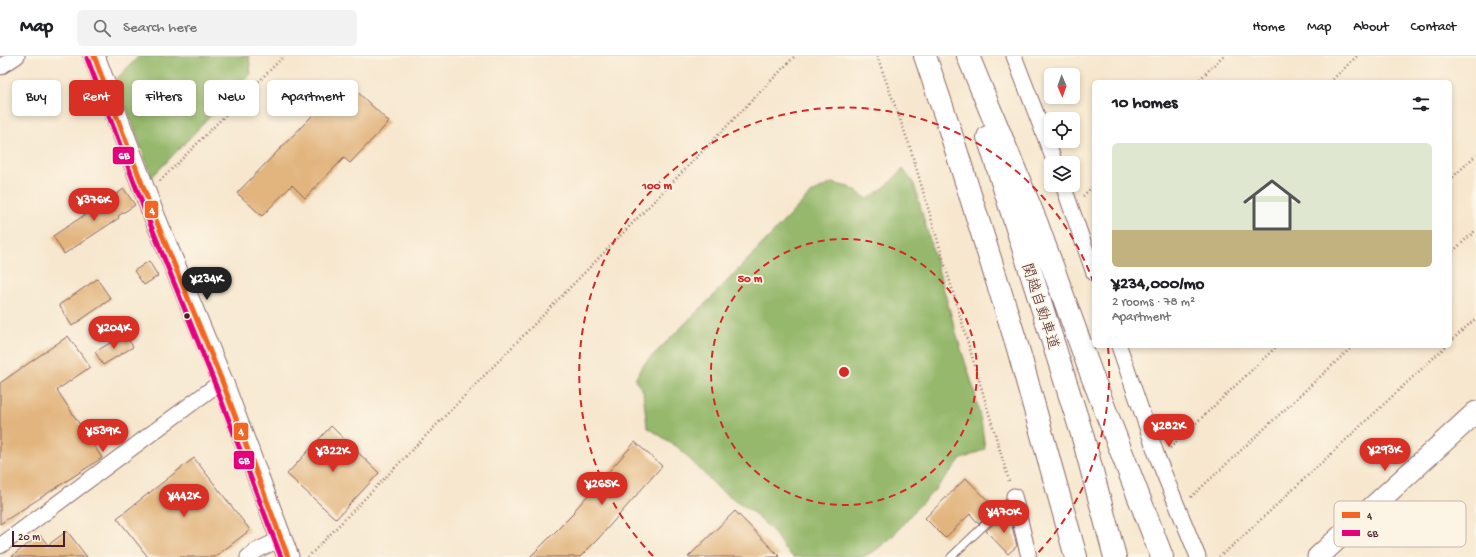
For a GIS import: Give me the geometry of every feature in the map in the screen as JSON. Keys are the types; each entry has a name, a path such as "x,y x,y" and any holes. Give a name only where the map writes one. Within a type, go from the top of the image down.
{"highway":[{"path":"924,56 947,121 1018,345 1076,557"},
{"name":"関越自動車道","path":"962,56 1082,434 1116,557"},
{"path":"968,56 1037,224 1092,376 1162,557"}],"street":[{"path":"0,67 17,56"},
{"path":"94,56 146,196 222,381 285,548 254,552 248,557"},
{"path":"1014,56 1052,156"},
{"path":"1065,192 1092,267"},
{"path":"1120,348 1158,459 1198,557"},
{"path":"0,546 222,381"},
{"path":"1379,501 1476,412"},
{"path":"1014,496 1029,557"},
{"path":"1318,557 1334,542"}],"lane":[{"path":"951,557 1014,496"}],"path":[{"path":"146,196 284,56"},
{"path":"308,557 795,56"},
{"path":"877,56 910,147 1014,496"},
{"path":"1199,80 1223,56"},
{"path":"1332,80 1357,56"},
{"path":"1452,178 1476,155"},
{"path":"1452,252 1476,230"},
{"path":"1452,340 1476,318"},
{"path":"1158,459 1275,348"},
{"path":"1178,507 1194,495 1351,348"},
{"path":"1219,557 1238,541 1444,348"}],"green space":[{"path":"139,56 249,56 251,74 245,80 204,80 204,116 211,116 152,177 124,101 124,80 116,79"},
{"path":"903,169 914,184 959,343 974,389 985,449 960,460 891,538 876,550 863,557 793,557 783,547 773,531 751,511 720,490 679,448 647,427 643,391 635,380 642,366 711,298 810,194 832,183 849,187 868,199 886,186"}],"building":[{"path":"358,92 389,122 350,163 344,158 305,198 292,185 262,216 237,193 312,116 358,116"},
{"path":"124,189 135,205 118,216 119,218 64,254 53,236"},
{"path":"149,261 158,276 144,285 134,271"},
{"path":"97,279 111,299 72,326 59,305"},
{"path":"125,334 133,347 103,365 95,352"},
{"path":"68,336 90,367 57,390 102,458 0,524 0,383"},
{"path":"331,426 379,473 336,519 287,474"},
{"path":"635,442 662,466 598,539 580,557 530,557 574,513 573,512"},
{"path":"194,458 250,530 215,557 148,557 117,518"},
{"path":"966,478 995,508 979,524 970,514 945,538 925,518"},
{"path":"735,511 780,557 688,557"},
{"path":"1005,513 1010,518 1017,546 1008,554 986,531"},
{"path":"67,531 87,557 11,557 40,535 48,545"}],"transit line":[{"name":"4","path":"94,56 151,208 222,381 288,557"},
{"name":"6B","path":"87,58 145,211 215,384 281,557"}]}
